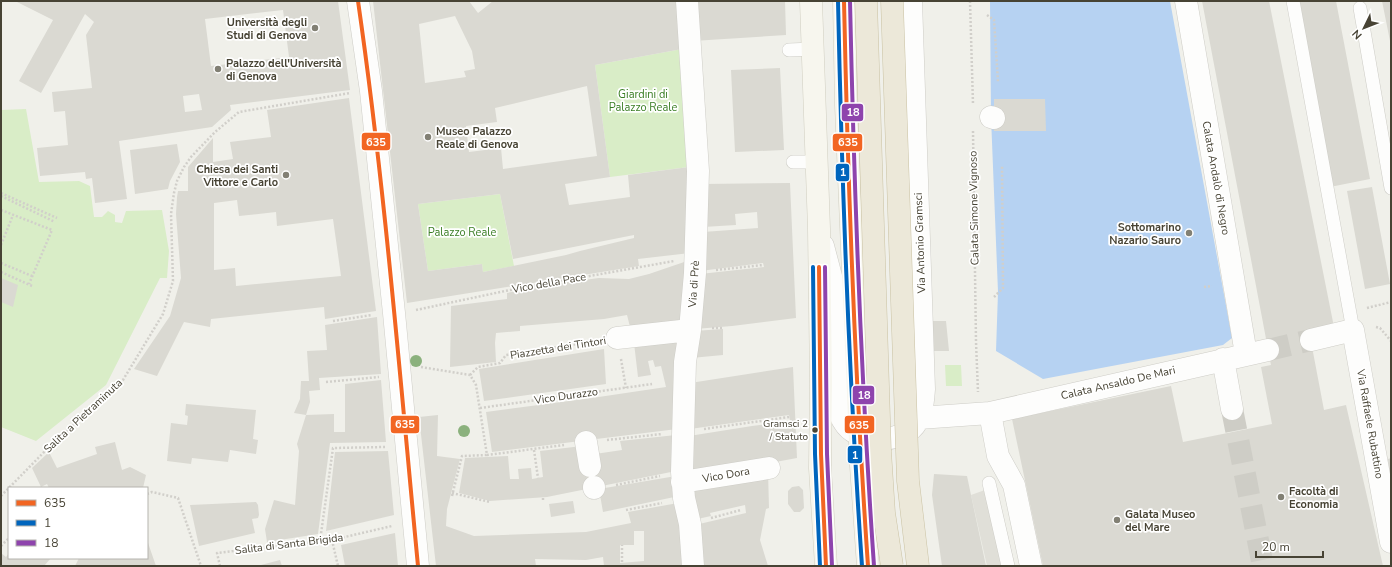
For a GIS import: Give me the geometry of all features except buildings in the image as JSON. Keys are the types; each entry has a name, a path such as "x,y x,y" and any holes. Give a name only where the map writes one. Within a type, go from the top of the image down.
{"highway":[{"path":"866,1 880,451 884,513 892,566"},
{"path":"892,1 908,481 918,566"}],"main road":[{"path":"812,1 819,229 821,384 820,459 826,566"},
{"path":"844,1 846,105 868,566"}],"street":[{"path":"358,1 371,90 401,334 418,566"},
{"name":"Via di Prè","path":"687,1 698,171 695,265 690,330 685,362 682,432 683,484 690,524 693,566"},
{"name":"Via Antonio Gramsci","path":"911,1 924,389 923,404 919,418"},
{"name":"Calata Andalò di Negro","path":"1186,1 1246,354"},
{"path":"819,229 838,303 838,405 844,423 861,436 874,438 895,438 912,428 919,418"},
{"path":"618,338 690,330"},
{"path":"1311,340 1353,330"},
{"name":"Via Raffaele Rubattino","path":"1353,330 1391,542"},
{"name":"Calata Ansaldo De Mari","path":"919,418 985,414 1268,350"},
{"path":"1223,359 1232,409"},
{"path":"985,414 998,456 1014,485 1031,566"},
{"path":"586,442 598,482"},
{"name":"Vico Dora","path":"683,484 769,468"}],"lane":[{"path":"1293,1 1353,330"},
{"path":"1360,8 1391,188"},
{"path":"789,50 813,49"},
{"path":"793,162 816,162"},
{"path":"998,456 1001,481 1022,566"},
{"path":"989,483 1008,566"}],"path":[{"name":"Calata Simone Vignoso","path":"970,1 983,117 976,342 985,414"},
{"path":"987,15 994,20 998,82"},
{"name":"Salita a Pietraminuta","path":"10,487 49,447 123,380 163,314 173,281 171,214 174,193 177,181 191,157 215,132 239,112 352,93"},
{"path":"994,296 1003,288 1002,166"},
{"path":"1,193 57,218"},
{"path":"1,196 55,222"},
{"path":"1,210 52,230 32,276 30,285 1,272"},
{"path":"1,245 13,215"},
{"path":"1,263 32,276"},
{"name":"Vico della Pace","path":"411,311 505,291 695,265 763,265"},
{"path":"1363,309 1391,302"},
{"path":"334,321 380,314"},
{"name":"Piazzetta dei Tintori","path":"470,375 478,367 500,363 506,354 618,338 626,388"},
{"path":"419,367 470,375 476,385 489,455 462,456 452,495 490,502"},
{"path":"326,382 386,376"},
{"name":"Vico Durazzo","path":"480,408 652,384"},
{"path":"682,432 789,417"},
{"path":"320,541 333,448 392,447"},
{"path":"534,450 538,478"},
{"path":"598,482 683,484"},
{"path":"626,510 683,484"},
{"name":"Salita a Pietraminuta","path":"1,496 8,489"},
{"path":"148,494 152,492 178,498 201,566"},
{"path":"690,524 741,510"},
{"name":"Salita di Santa Brigida","path":"220,566 217,553 332,540 398,525"},
{"path":"332,540 338,566"},
{"path":"622,545 622,562"}],"shaded area":[{"path":"996,486 1015,566 987,566 971,495"}],"green space":[{"name":"Giardini di Palazzo Reale","path":"682,49 689,167 610,177 595,65"},
{"path":"26,109 39,182 79,181 90,186 94,217 102,217 108,211 115,215 115,222 122,223 126,211 162,210 169,251 167,278 160,278 106,385 36,441 1,427 1,110"},
{"name":"Palazzo Reale","path":"500,194 514,266 483,272 482,264 428,271 418,204"},
{"path":"945,365 961,365 962,386 946,386"}],"water":[{"path":"990,1 1170,1 1232,338 1223,345 1043,379 996,351 998,292 991,117"}],"tunnel":[{"path":"1268,350 1311,340"},
{"path":"1232,409 1263,566"}],"transit line":[{"name":"635","path":"358,1 368,71 384,212 418,566"},
{"name":"1","path":"838,1 847,284 853,425 862,566"},
{"name":"635","path":"844,1 853,284 859,425 868,566"},
{"name":"18","path":"850,1 859,284 865,425 874,566"},
{"name":"1","path":"813,267 815,454 820,566"},
{"name":"635","path":"819,267 821,454 826,566"},
{"name":"18","path":"825,267 827,454 832,566"}],"place":[{"name":"Università degli Studi di Genova","path":"315,28"},
{"name":"Palazzo dell'Università di Genova","path":"218,69"},
{"name":"Museo Palazzo Reale di Genova","path":"428,137"},
{"name":"Chiesa dei Santi Vittore e Carlo","path":"286,175"},
{"name":"Sottomarino Nazario Sauro","path":"1189,233"},
{"name":"Gramsci 2 / Statuto","path":"815,430"},
{"name":"Facoltà di Economia","path":"1281,497"},
{"name":"Galata Museo del Mare","path":"1117,520"}]}
